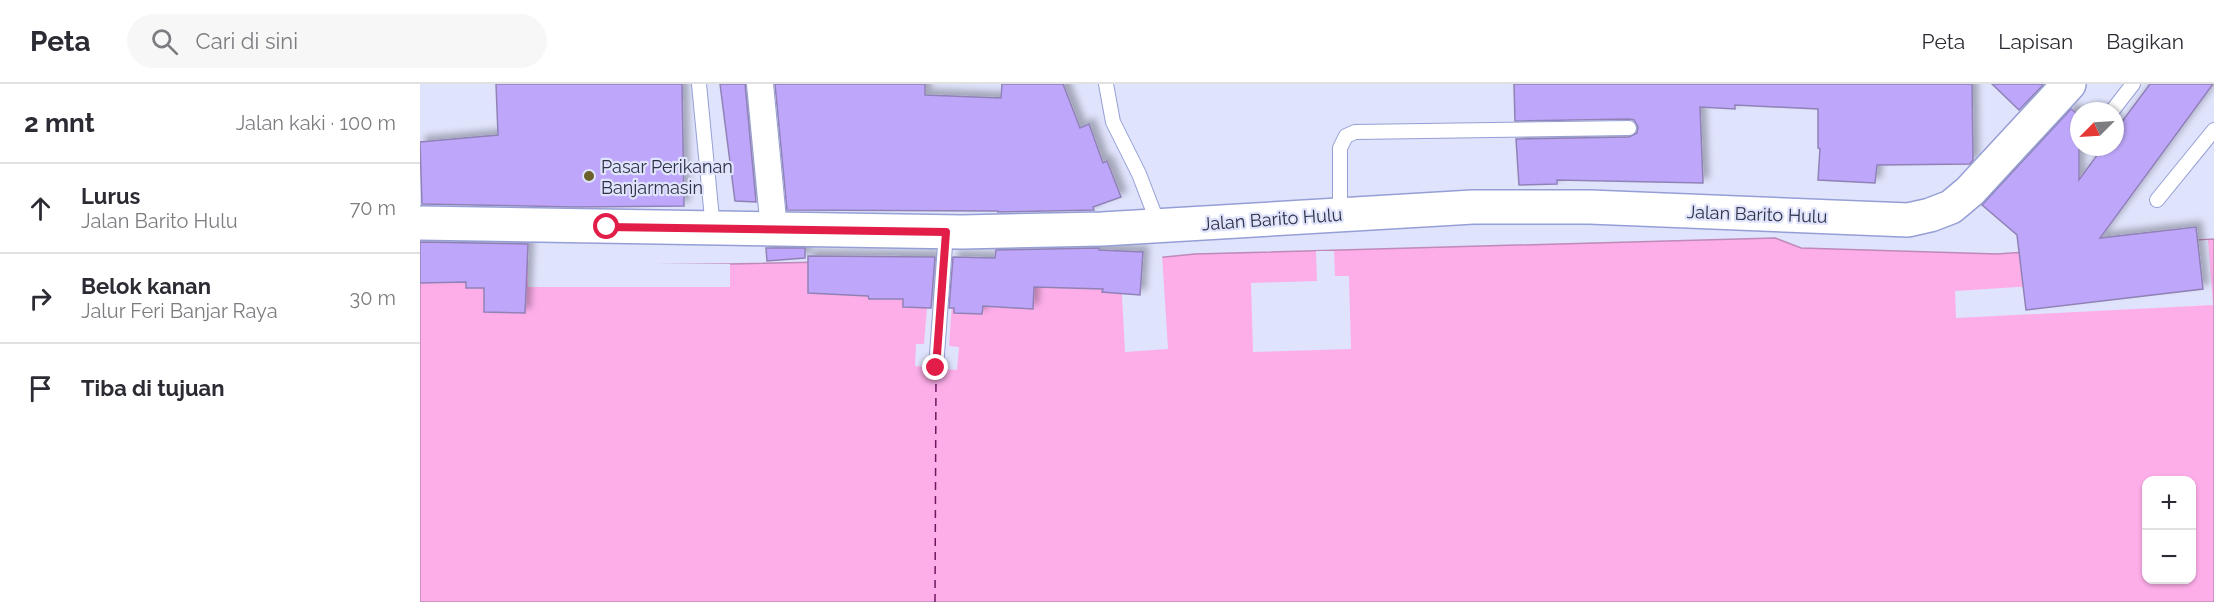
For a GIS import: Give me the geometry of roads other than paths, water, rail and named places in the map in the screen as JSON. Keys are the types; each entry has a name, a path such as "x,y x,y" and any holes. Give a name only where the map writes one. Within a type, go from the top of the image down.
{"street":[{"path":"760,84 774,230"},
{"name":"Jalan Barito Hulu","path":"420,223 946,232 1102,229 1473,207 1590,207 1908,220 1951,207 1970,191 2069,84"}],"lane":[{"path":"699,84 713,229"},
{"path":"1106,84 1113,122 1139,174 1159,226"},
{"path":"2119,102 2133,84"},
{"path":"1340,215 1340,148 1346,136 1355,132 1629,128"},
{"path":"2157,200 2214,130"},
{"path":"936,368 946,232"}],"place":[{"name":"Pasar Perikanan Banjarmasin","path":"589,176"}]}
